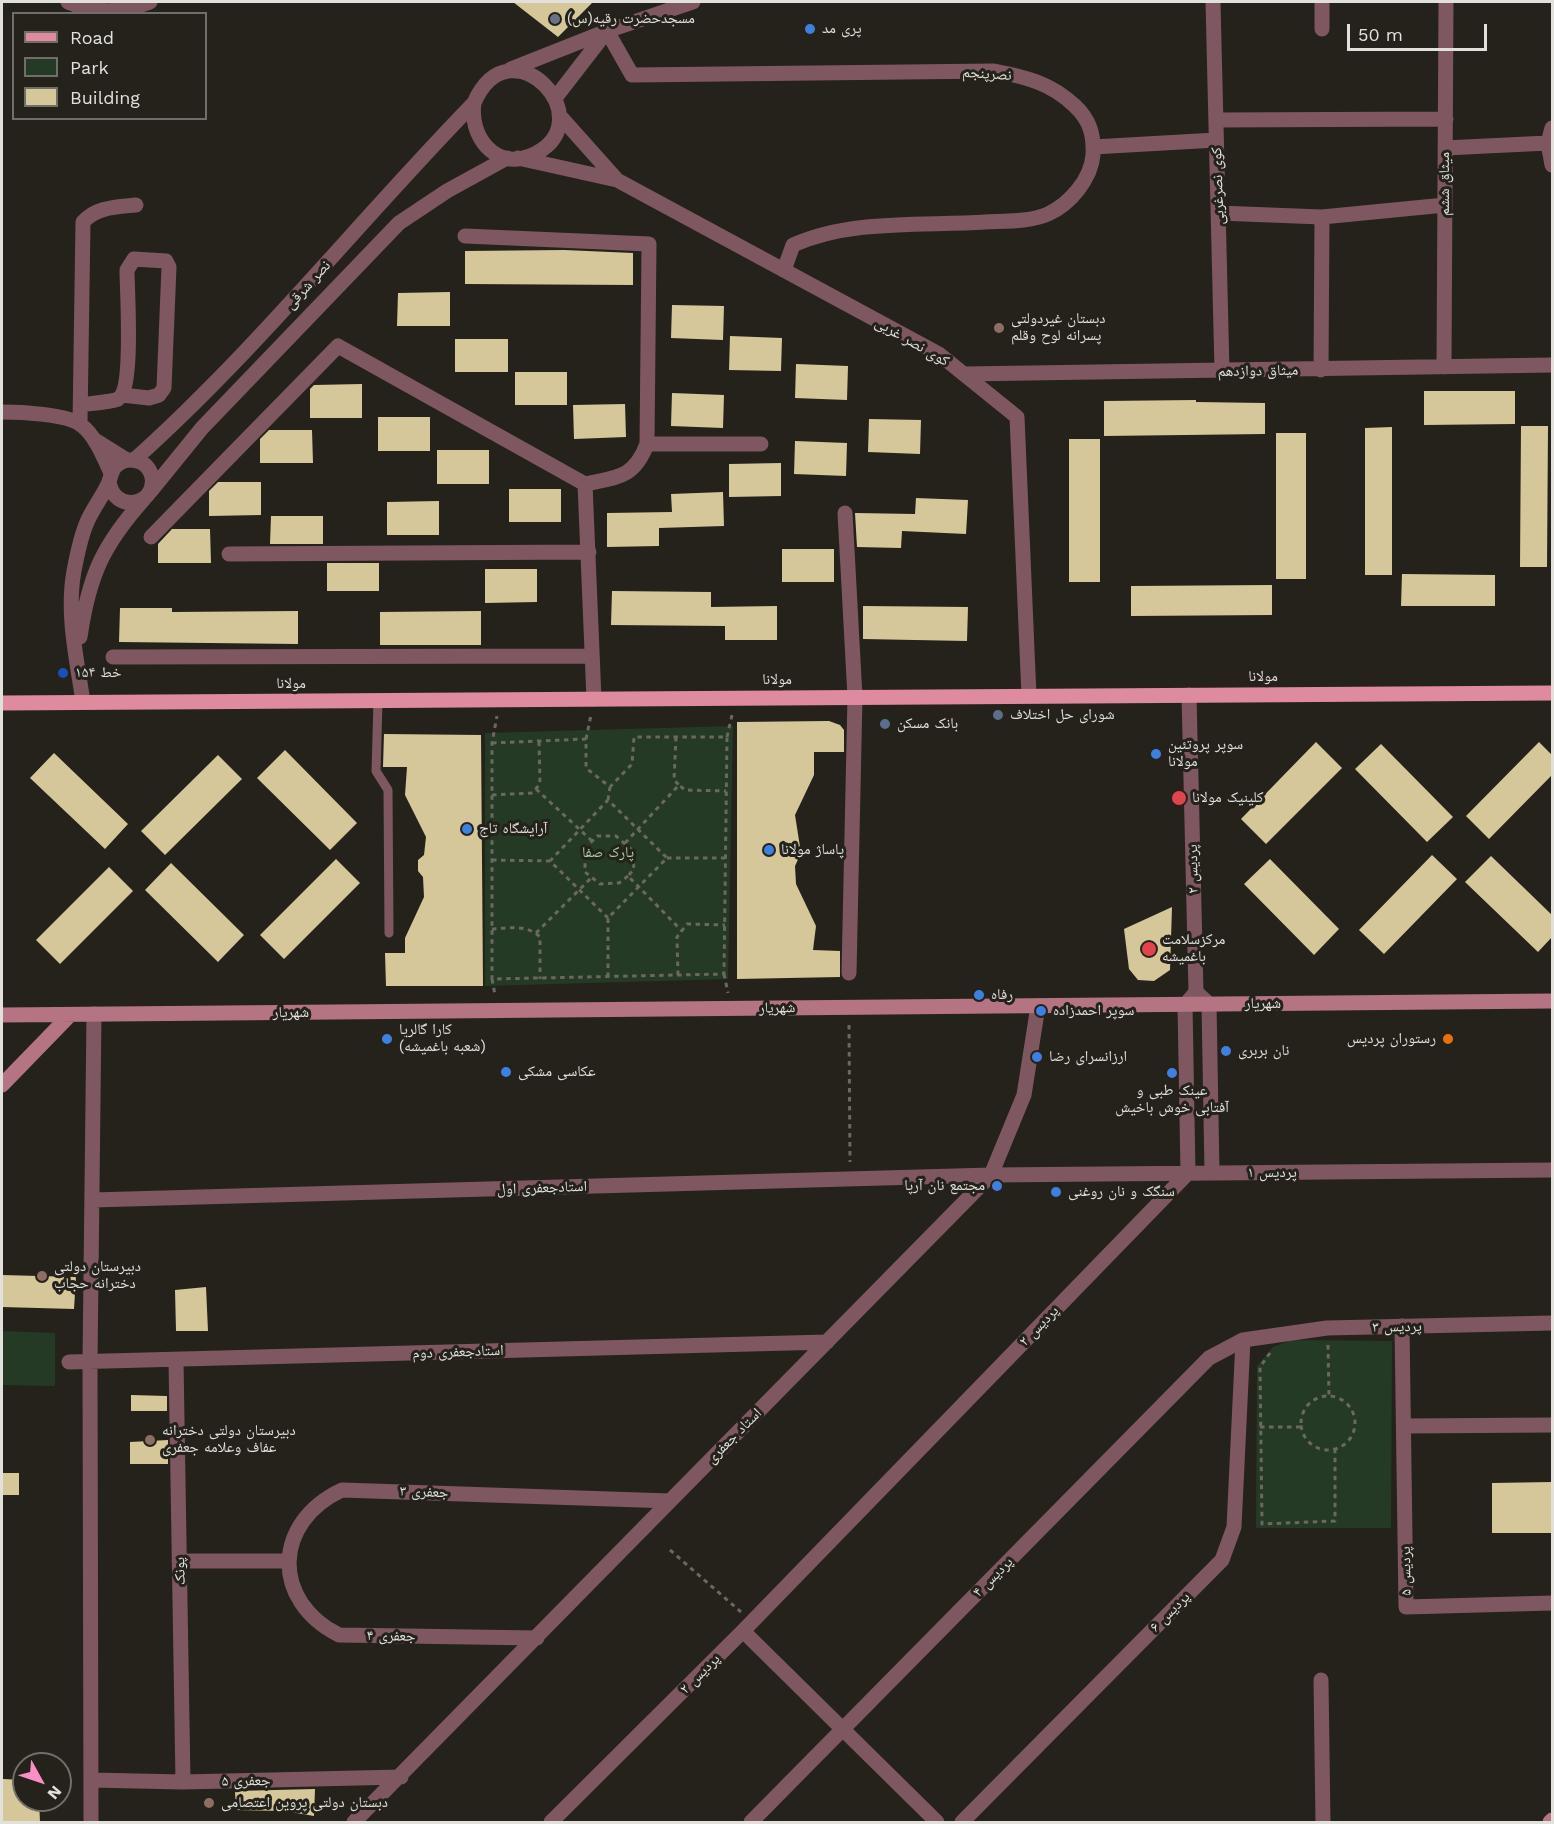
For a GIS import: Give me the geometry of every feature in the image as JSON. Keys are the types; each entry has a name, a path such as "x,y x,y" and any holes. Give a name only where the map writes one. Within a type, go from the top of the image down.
{"main road":[{"name":"مولانا","path":"2,703 1552,693"},
{"name":"شهریار","path":"2,1015 1552,1001"},
{"path":"2,1086 70,1015"}],"street":[{"path":"68,2 88,10 127,10 150,2"},
{"path":"497,75 510,71 524,72 548,85 556,97 559,115 557,129 550,142 539,152 512,158 487,149 473,128 474,103 479,91 497,75 607,31 693,2"},
{"name":"کوی نصرغربی","path":"1213,2 1222,371"},
{"path":"1322,2 1322,29"},
{"name":"میثاق ششم","path":"1444,367 1446,2"},
{"path":"556,97 607,31"},
{"name":"نصرپنجم","path":"607,31 632,75 994,71 1030,78 1058,92 1088,121 1094,137 1088,176 1076,192 1048,214 1016,221 873,227 816,234 793,245 784,270"},
{"name":"نصر شرقی","path":"130,460 262,335 474,103"},
{"name":"کوی نصر غربی","path":"559,115 617,180"},
{"path":"1216,120 1446,119"},
{"path":"1445,148 1550,136 1552,165"},
{"path":"1093,147 1216,140"},
{"name":"نصر شرقی","path":"77,654 86,598 102,554 120,527 148,495 180,452 399,223 447,191 512,158"},
{"name":"کوی نصر غربی","path":"512,158 617,180 939,354 1017,417 1029,696"},
{"path":"80,423 83,222 90,214 105,209 136,205"},
{"path":"1218,213 1322,217 1445,205"},
{"path":"1321,370 1322,217"},
{"path":"151,537 338,346 585,484 626,476 640,460 647,444 649,244 465,236"},
{"path":"81,405 116,400 122,395 128,374 127,270 134,259 166,261 169,267 164,388 159,396 149,398 122,395"},
{"name":"میثاق دوازدهم","path":"964,374 1552,365"},
{"path":"2,412 31,412 80,423 92,438 110,477 110,488 119,499 133,503 148,495 152,485 147,466 130,460 92,438"},
{"path":"647,444 761,444"},
{"path":"83,702 71,615 74,572 87,523 110,477 120,462 130,460"},
{"path":"585,484 594,699"},
{"path":"845,513 855,697 849,973"},
{"path":"229,554 589,552"},
{"path":"112,657 592,656"},
{"name":"پردیس ۲","path":"1189,695 1196,992"},
{"path":"1188,1173 1185,1005 1196,992 1209,1004 1212,1173"},
{"name":"استاد جعفری","path":"354,1822 401,1777 991,1175 1024,1095 1038,1006"},
{"path":"91,1822 90,1362 94,1014"},
{"name":"پردیس ۱","path":"991,1175 1552,1170"},
{"name":"پردیس ۲","path":"550,1822 747,1626 1188,1173"},
{"name":"استادجعفری اول","path":"92,1200 991,1175"},
{"name":"پردیس ۳","path":"1243,1340 1327,1328 1552,1323"},
{"name":"پردیس ۵","path":"1402,1326 1406,1607 1552,1603"},
{"name":"پردیس ۴","path":"751,1822 1209,1358 1243,1340"},
{"name":"پردیس ۶","path":"962,1822 1222,1560 1234,1527 1243,1340"},
{"name":"استادجعفری دوم","path":"69,1362 827,1342"},
{"name":"پونک","path":"176,1360 183,1782"},
{"path":"1404,1426 1552,1425"},
{"name":"جعفری ۳","path":"289,1562 292,1543 299,1525 310,1510 325,1498 342,1490 670,1501"},
{"path":"180,1561 289,1562"},
{"name":"جعفری ۴","path":"289,1562 291,1581 297,1598 308,1614 322,1627 339,1635 537,1638"},
{"path":"747,1626 843,1730 937,1822"},
{"path":"1321,1680 1323,1822"},
{"name":"جعفری ۵","path":"91,1780 183,1782 401,1777"}],"lane":[{"path":"378,701 376,771 385,780 388,790 389,933"}],"path":[{"path":"501,700 492,743 492,980 724,974 727,737 737,698"},
{"path":"594,699 586,739 586,768 610,787"},
{"path":"550,861 608,800 610,787 632,764 634,737 727,737"},
{"path":"676,737 674,780 685,790 726,791"},
{"path":"492,743 586,739"},
{"path":"492,795 532,794 540,784 539,741"},
{"path":"625,843 679,785"},
{"path":"536,789 592,841"},
{"path":"608,800 667,858 725,858"},
{"path":"597,836 616,836 625,843 632,850 634,868 619,883 600,884 585,872 585,849 597,836"},
{"path":"608,977 608,918 667,858"},
{"path":"492,860 550,861 608,918"},
{"path":"536,933 592,876"},
{"path":"628,876 682,931"},
{"path":"678,975 677,937 687,924 725,925"},
{"path":"492,929 526,928 540,937 540,979"},
{"path":"849,1008 850,1179"},
{"path":"1327,1328 1329,1396"},
{"path":"1317,1346 1340,1345"},
{"path":"1278,1350 1270,1353 1260,1367 1262,1524 1335,1521 1335,1450"},
{"path":"1329,1396 1344,1401 1354,1413 1355,1428 1349,1442 1335,1450 1320,1449 1307,1441 1301,1427 1304,1412 1314,1400 1329,1396"},
{"path":"1260,1427 1301,1427"},
{"path":"670,1550 747,1626"}],"green space":[{"name":"پارک صفا","path":"733,726 728,979 485,986 485,733"},
{"path":"2,1331 55,1333 55,1386 2,1385"},
{"path":"1291,1340 1392,1341 1391,1528 1256,1528 1257,1366 1273,1347"}],"building":[{"name":"مسجدحضرت رقیه(س)","path":"513,2 593,2 558,37"},
{"path":"564,250 633,253 633,285 465,284 465,251"},
{"path":"450,292 450,326 397,326 398,293"},
{"path":"672,305 724,306 723,340 671,338"},
{"path":"730,336 782,338 781,371 729,370"},
{"path":"455,339 508,339 508,372 455,372"},
{"path":"796,364 848,366 847,400 795,398"},
{"path":"515,372 567,372 567,405 515,405"},
{"path":"362,384 362,418 310,418 310,389 314,385"},
{"path":"1424,391 1515,391 1515,424 1424,425"},
{"path":"672,393 724,395 723,428 671,426"},
{"path":"1196,400 1196,402 1265,403 1265,434 1104,436 1104,401"},
{"path":"625,404 626,437 574,439 573,405"},
{"path":"378,417 430,417 430,451 378,451"},
{"path":"869,419 921,420 920,454 868,452"},
{"path":"1521,426 1548,426 1547,567 1520,567"},
{"path":"1392,427 1392,575 1365,575 1365,428"},
{"path":"269,430 312,430 313,463 260,463 260,439"},
{"path":"1276,433 1306,433 1306,579 1276,579"},
{"path":"1069,439 1100,439 1100,582 1069,582"},
{"path":"795,441 847,443 846,476 794,474"},
{"path":"437,450 489,450 489,484 437,484"},
{"path":"781,463 781,496 729,497 729,464"},
{"path":"218,482 261,482 261,515 209,516 209,491"},
{"path":"509,489 561,489 561,522 509,522"},
{"path":"723,492 724,526 659,528 659,546 607,547 607,513 672,512 671,494"},
{"path":"916,498 968,500 966,534 902,531 901,548 857,547 855,513 915,514"},
{"path":"439,501 439,535 387,535 387,502"},
{"path":"271,516 323,516 323,544 270,544"},
{"path":"172,529 210,529 211,563 158,563 158,544"},
{"path":"782,549 834,549 834,582 782,582"},
{"path":"327,563 379,563 379,591 327,591"},
{"path":"485,569 537,569 537,602 485,603"},
{"path":"1402,574 1495,575 1495,606 1401,606"},
{"path":"1272,585 1272,615 1131,616 1131,586"},
{"path":"612,591 711,592 711,607 777,606 777,640 725,640 725,626 611,625"},
{"path":"863,606 968,607 967,641 863,639"},
{"path":"120,608 172,608 172,612 298,611 298,644 119,642"},
{"path":"481,611 481,645 380,645 380,612"},
{"name":"پاساژ مولانا","path":"829,721 840,725 844,730 844,752 814,752 814,775 795,815 801,853 795,866 796,884 816,926 813,950 840,951 840,977 737,979 737,722"},
{"path":"384,734 481,735 483,986 386,986 385,953 405,953 405,938 424,897 423,877 418,871 418,860 424,855 426,837 405,795 407,767 383,767"},
{"path":"1316,742 1342,768 1266,844 1241,819"},
{"path":"1539,742 1552,755 1552,775 1489,839 1466,816"},
{"path":"1381,744 1453,817 1427,842 1355,769"},
{"path":"285,750 357,823 330,850 257,778"},
{"path":"54,753 128,824 105,849 30,778"},
{"path":"218,755 242,779 165,855 141,831"},
{"path":"1432,855 1457,879 1384,954 1359,930"},
{"path":"1491,856 1552,915 1552,937 1538,952 1465,882"},
{"path":"336,859 360,883 284,959 260,935"},
{"path":"1270,859 1339,929 1314,955 1244,884"},
{"path":"171,863 244,935 218,962 145,890"},
{"path":"109,867 133,891 60,964 36,940"},
{"name":"مرکزسلامت باغمیشه","path":"1172,907 1170,970 1154,981 1138,980 1129,969 1124,929"},
{"path":"2,1275 76,1277 74,1309 2,1307"},
{"path":"206,1287 208,1331 176,1331 175,1290"},
{"path":"131,1395 167,1396 167,1411 131,1411"},
{"path":"168,1440 168,1464 130,1464 130,1442"},
{"path":"2,1473 19,1473 19,1495 2,1495"},
{"path":"1552,1482 1552,1533 1492,1533 1492,1483"},
{"path":"3,1779 12,1779 12,1812 40,1812 40,1822 3,1822"},
{"path":"315,1789 314,1816 285,1811 236,1810 235,1791"}],"place":[{"name":"مسجدحضرت رقیه(س)","path":"555,19"},
{"name":"پری مد","path":"810,29"},
{"name":"دبستان غیردولتی پسرانه لوح وقلم","path":"999,328"},
{"name":"خط ۱۵۴","path":"63,673"},
{"name":"شورای حل اختلاف","path":"998,715"},
{"name":"بانک مسکن","path":"885,724"},
{"name":"سوپر پروتئین مولانا","path":"1156,754"},
{"name":"کلینیک مولانا","path":"1179,798"},
{"name":"آرایشگاه تاج","path":"467,829"},
{"name":"پاساژ مولانا","path":"769,850"},
{"name":"مرکزسلامت باغمیشه","path":"1149,949"},
{"name":"رفاه","path":"979,995"},
{"name":"سوپر احمدزاده","path":"1041,1011"},
{"name":"کارا گالریا (شعبه باغمیشه)","path":"387,1039"},
{"name":"رستوران پردیس","path":"1448,1039"},
{"name":"نان بربری","path":"1226,1051"},
{"name":"ارزانسرای رضا","path":"1037,1057"},
{"name":"عکاسی مشکی","path":"506,1072"},
{"name":"عینک طبی و آفتابی خوش باخیش","path":"1172,1073"},
{"name":"مجتمع نان آرپا","path":"997,1186"},
{"name":"سنگک و نان روغنی","path":"1056,1192"},
{"name":"دبیرستان دولتی دخترانه حجاب","path":"42,1276"},
{"name":"دبیرستان دولتی دخترانه عفاف وعلامه جعفری","path":"150,1440"},
{"name":"دبستان دولتی پروین اعتصامی","path":"209,1803"}]}
